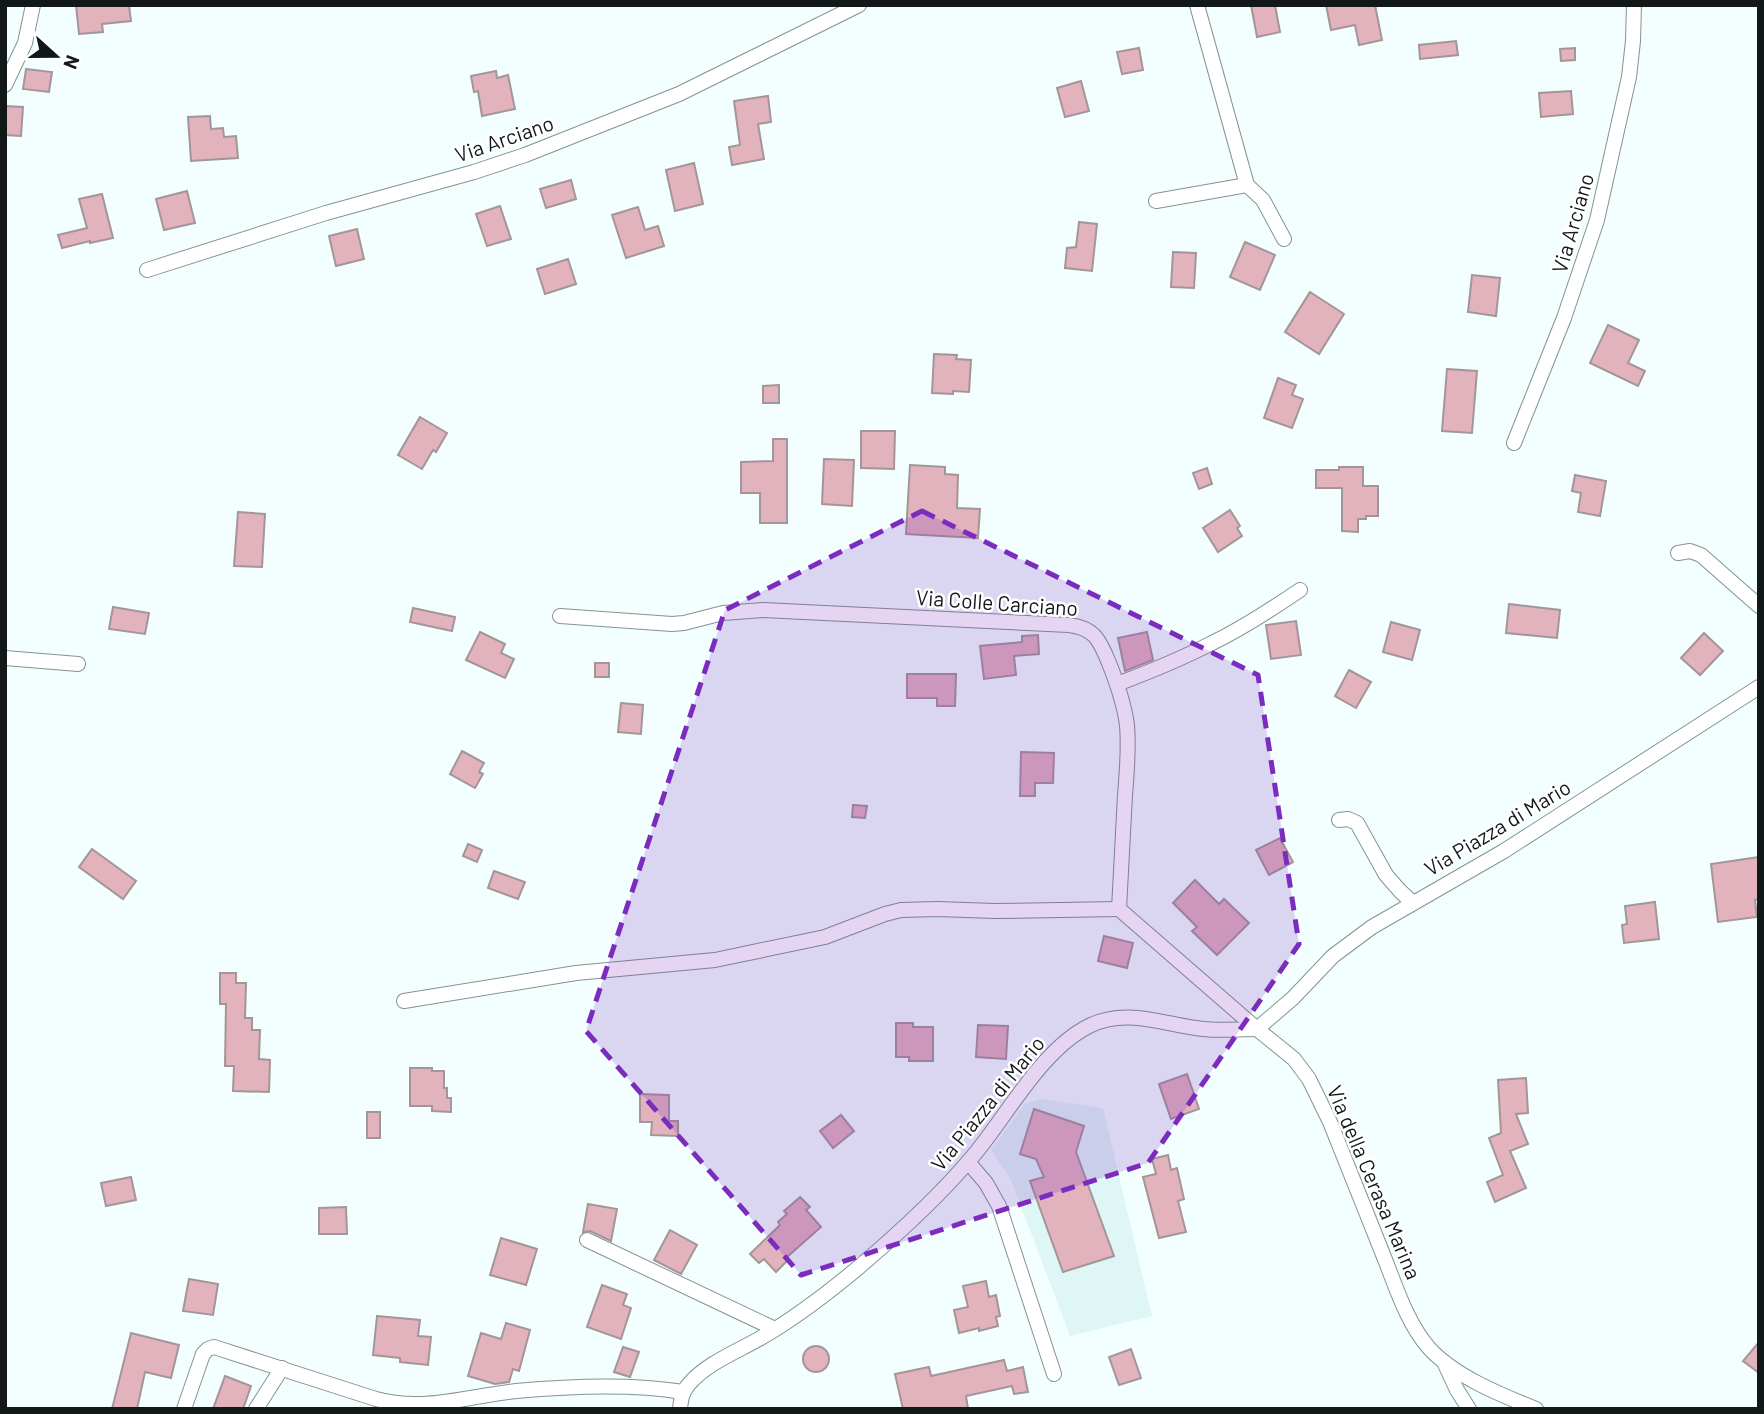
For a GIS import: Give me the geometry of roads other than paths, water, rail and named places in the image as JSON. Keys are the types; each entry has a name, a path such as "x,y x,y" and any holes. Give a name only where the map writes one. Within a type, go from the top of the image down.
{"street":[{"path":"5,85 25,43 33,5"},
{"name":"Via Arciano","path":"147,270 326,213 525,155 679,94 859,5"},
{"path":"1197,5 1247,186 1263,200 1283,239"},
{"name":"Via Arciano","path":"1514,443 1564,318 1597,220 1629,76 1634,5"},
{"path":"1156,201 1247,186"},
{"path":"1678,553 1690,551 1701,555 1759,606"},
{"path":"1117,684 1214,642 1300,590"},
{"name":"Via Colle Carciano","path":"560,616 672,624 723,613 762,610 1076,626 1090,631 1100,642 1117,684 1125,717 1128,748 1119,909"},
{"path":"5,658 78,664"},
{"name":"Via Piazza di Mario","path":"683,1392 693,1380 714,1364 820,1299 930,1203 968,1162 1050,1058 1074,1035 1094,1023 1124,1017 1204,1029 1257,1029 1351,941 1412,902 1504,851 1759,687"},
{"path":"1339,820 1348,819 1357,823 1386,875 1412,902"},
{"path":"404,1001 576,974 715,960 825,937 901,910 1119,909 1257,1029"},
{"name":"Via della Cerasa Marina","path":"1257,1029 1294,1059 1309,1079 1330,1122 1407,1311 1424,1342 1443,1361 1485,1387 1536,1409"},
{"path":"968,1162 986,1182 999,1206 1054,1374"},
{"path":"587,1240 775,1329"},
{"path":"184,1409 203,1354 208,1349 218,1348 386,1401 412,1405 515,1391 621,1387 683,1392 680,1409"},
{"name":"Via della Cerasa Marina","path":"1443,1361 1469,1409"},
{"path":"256,1409 282,1368"}]}
